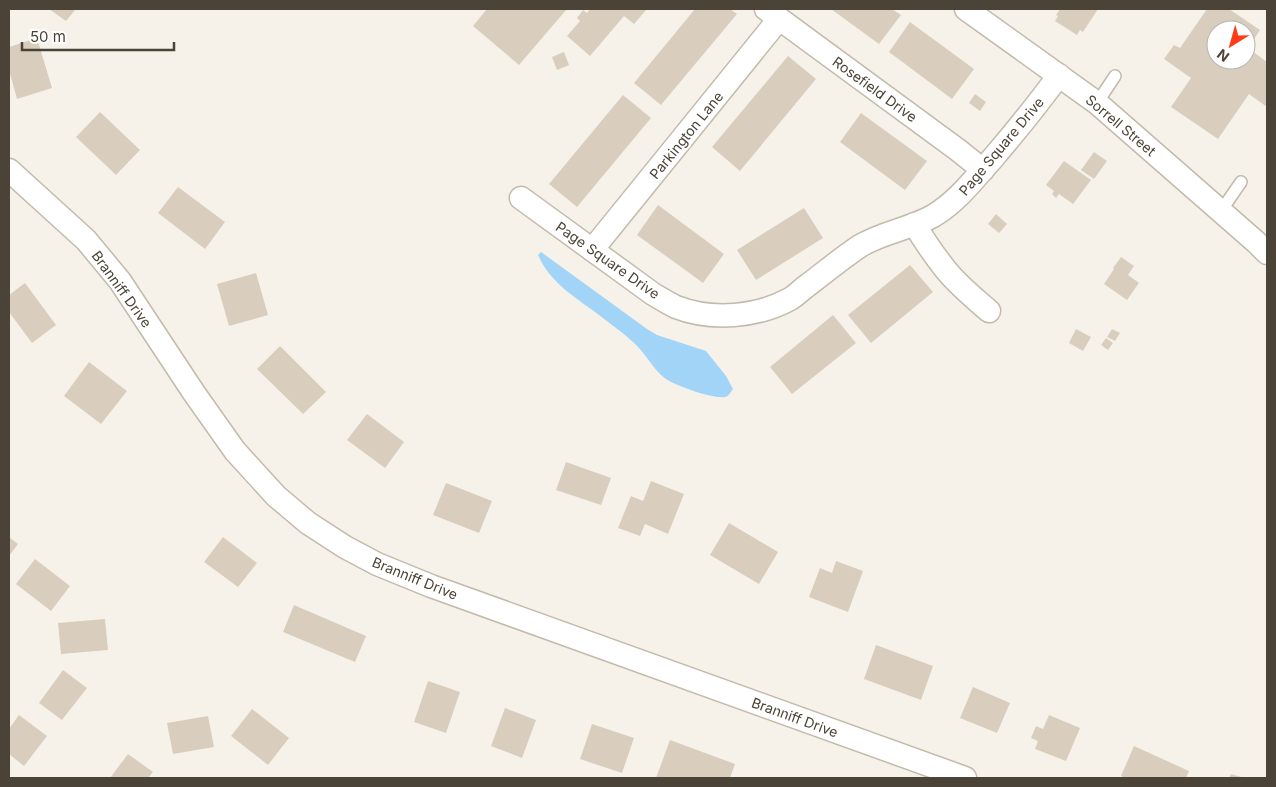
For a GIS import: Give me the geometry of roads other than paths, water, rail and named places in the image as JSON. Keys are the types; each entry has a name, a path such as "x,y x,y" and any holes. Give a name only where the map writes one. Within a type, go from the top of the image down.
{"street":[{"name":"Sorrell Street","path":"966,9 1098,103 1267,253"},
{"name":"Rosefield Drive","path":"773,14 946,140 983,170"},
{"name":"Parkington Lane","path":"592,250 773,14"},
{"name":"Page Square Drive","path":"521,198 653,294 676,306 706,314 751,312 772,307 791,298 861,245 932,216 951,203 964,192 983,170 1059,75"},
{"name":"Branniff Drive","path":"9,170 86,240 120,281 235,451 276,496 320,532 377,564 431,586 913,769 965,778"},
{"path":"914,224 946,271 989,311"}],"lane":[{"path":"1098,103 1115,76"},
{"path":"1221,211 1241,182"}],"water":[{"path":"541,252 657,335 706,351 726,376 733,389 728,396 719,397 704,394 666,379 633,342 554,279 538,255"}]}
